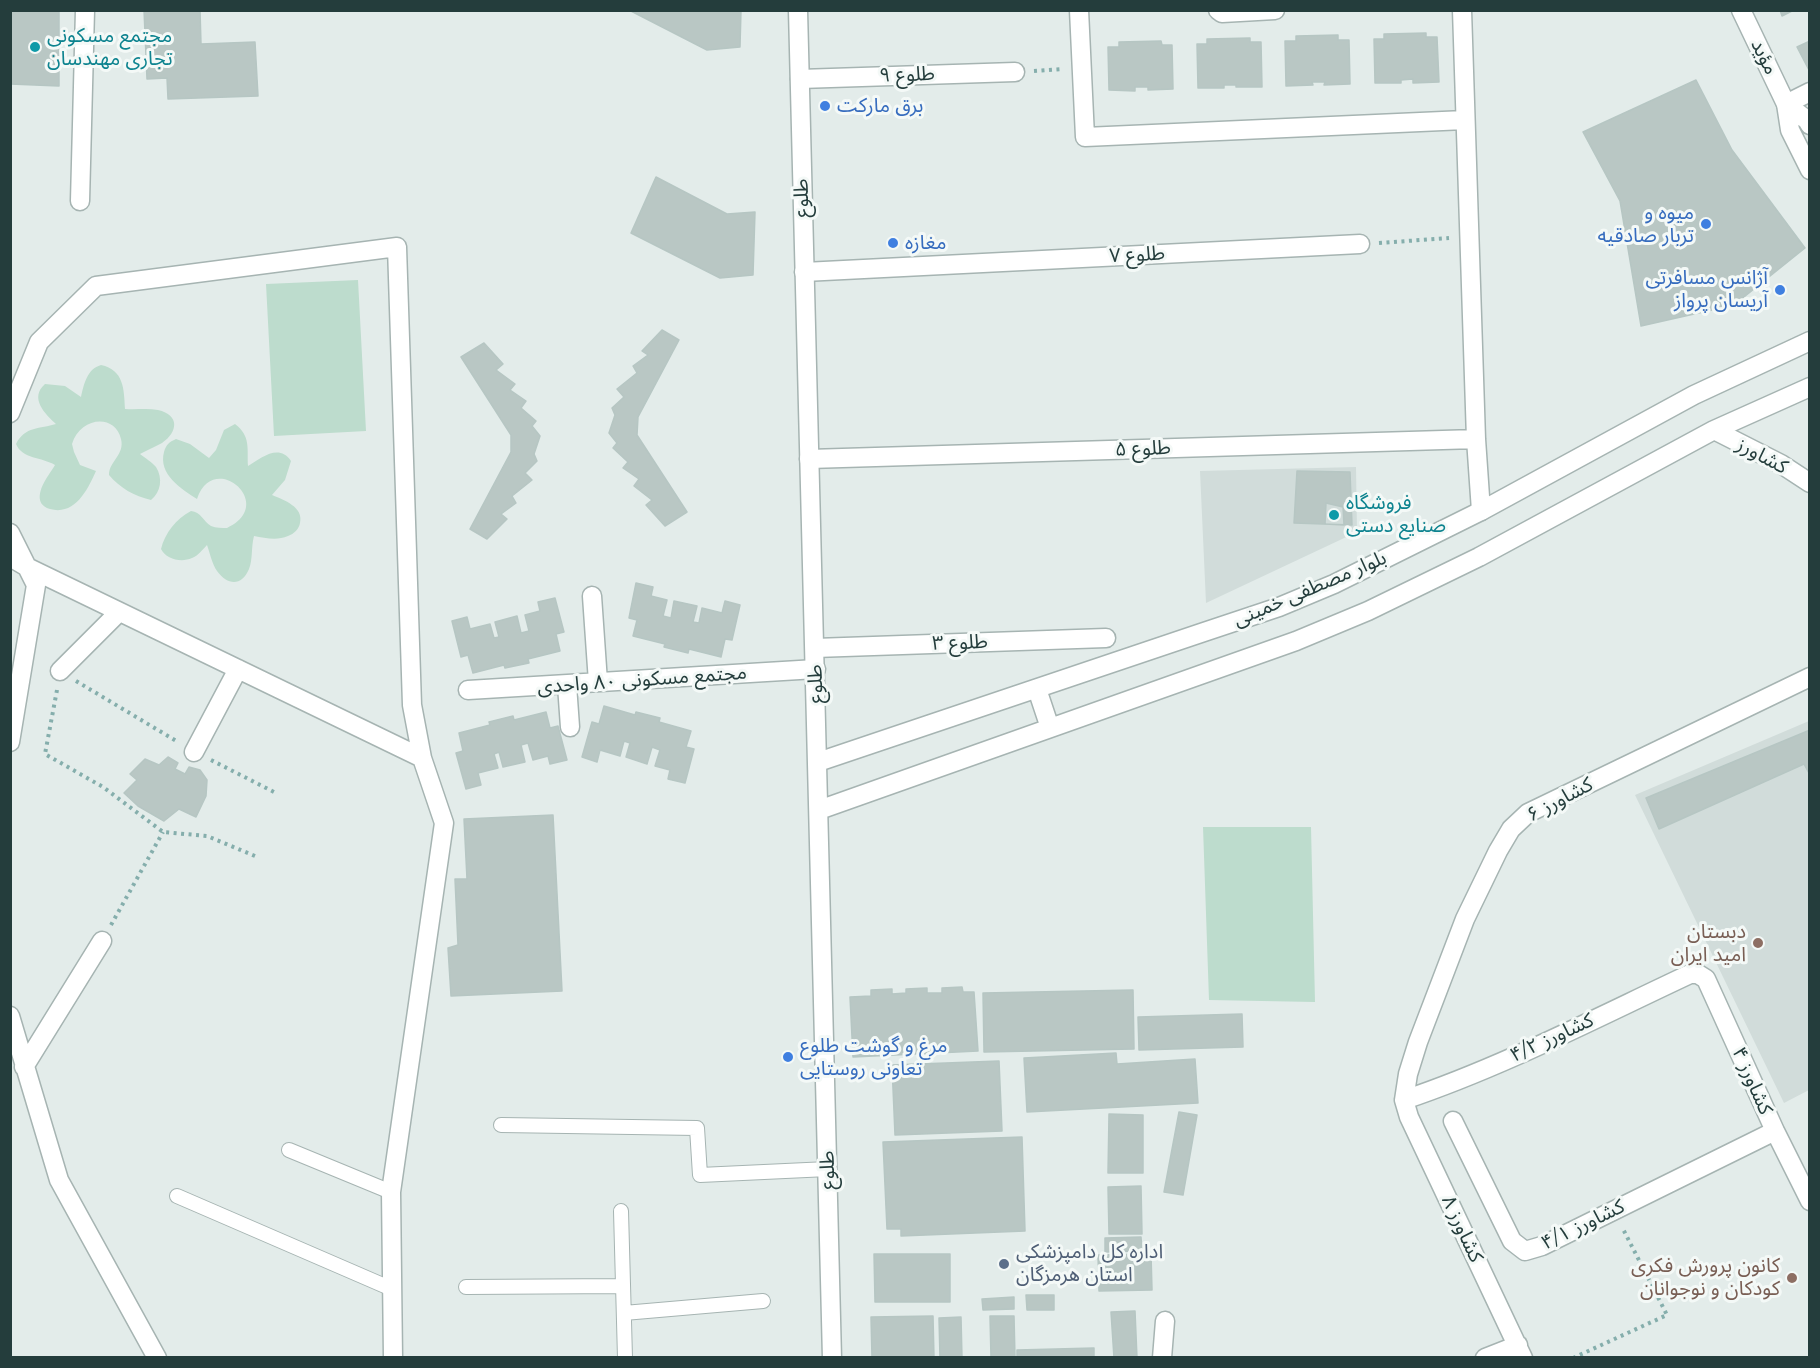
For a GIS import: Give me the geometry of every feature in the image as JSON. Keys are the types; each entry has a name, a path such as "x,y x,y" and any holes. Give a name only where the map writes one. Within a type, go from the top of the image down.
{"street":[{"path":"80,201 85,10"},
{"name":"طلوع","path":"798,10 832,1358"},
{"path":"1079,10 1086,136 1465,120"},
{"path":"1218,10 1222,13 1275,10"},
{"path":"1462,10 1476,439 1481,511"},
{"name":"مؤید","path":"1741,10 1786,104 1790,130 1809,170"},
{"name":"طلوع ۹","path":"800,79 1015,72"},
{"path":"1786,104 1809,92"},
{"name":"مؤید","path":"1786,104 1807,120 1809,125"},
{"name":"طلوع ۷","path":"804,272 1360,244"},
{"path":"10,413 39,342 96,286 397,248 412,705 422,758 444,823 392,1192 393,1358"},
{"name":"بلوار مصطفی خمینی","path":"818,762 1279,607 1334,584 1481,511 1694,395 1809,341"},
{"name":"بلوار مصطفی خمینی","path":"819,810 1296,641 1368,611 1479,557 1714,430 1809,387"},
{"name":"کشاورز","path":"1714,430 1781,464 1809,483"},
{"name":"طلوع ۵","path":"809,459 1476,439"},
{"path":"10,533 36,585 17,661 10,742"},
{"path":"10,557 422,758"},
{"path":"592,596 598,682"},
{"path":"60,671 119,612"},
{"name":"طلوع ۳","path":"814,648 1106,638"},
{"path":"194,752 238,669"},
{"name":"مجتمع مسکونی ۸۰ واحدی","path":"468,690 816,669"},
{"name":"کشاورز ۶","path":"1404,1100 1408,1074 1418,1042 1465,919 1511,829 1528,813 1547,803 1809,677"},
{"path":"567,685 570,727"},
{"path":"1037,689 1050,728"},
{"path":"24,1067 102,941"},
{"name":"کشاورز ۴/۲","path":"1404,1100 1436,1089 1532,1048 1689,974 1698,974"},
{"name":"کشاورز ۴","path":"1698,974 1706,979 1775,1131 1808,1193"},
{"path":"10,1016 59,1180 157,1358"},
{"name":"کشاورز ۸","path":"1404,1100 1409,1117 1521,1351"},
{"name":"کشاورز ۴/۱","path":"1453,1121 1512,1241 1525,1251 1542,1246 1775,1131"},
{"path":"1162,1358 1165,1321"},
{"path":"1485,1358 1521,1351"}],"lane":[{"path":"501,1125 697,1128 700,1175 828,1169"},
{"path":"289,1150 392,1192"},
{"path":"177,1196 392,1289"},
{"path":"621,1211 625,1358"},
{"path":"466,1287 623,1286"},
{"path":"624,1313 763,1301"}],"path":[{"path":"1015,72 1081,67"},
{"path":"1360,244 1469,237"},
{"path":"255,856 207,836 163,832 103,787 45,754 60,671 194,752 274,792"},
{"path":"102,941 163,832"},
{"path":"1573,1358 1667,1315 1614,1210"}],"shaded area":[{"path":"1356,467 1357,532 1206,603 1200,471"},
{"name":"دبستان امید ایران","path":"1809,721 1809,1090 1784,1103 1635,795"}],"green space":[{"path":"358,280 366,431 274,436 266,284"},
{"path":"101,365 114,371 121,381 125,409 158,410 165,412 173,420 174,429 167,439 140,454 156,467 160,476 159,489 151,500 133,494 113,480 109,475 111,466 121,449 121,439 118,431 112,425 97,422 82,428 72,444 80,465 96,471 89,486 85,493 67,509 48,509 41,503 40,495 44,482 55,465 28,455 16,444 28,431 56,424 40,406 38,395 45,384 65,386 81,397 89,373"},
{"path":"235,424 246,438 248,466 264,456 276,453 281,453 291,461 285,480 272,495 296,508 300,517 299,525 294,533 284,538 254,536 249,569 243,579 234,582 221,576 217,571 207,545 194,557 183,560 170,558 161,549 172,527 191,511 217,528 227,528 241,518 246,507 244,496 238,486 227,480 216,479 205,485 197,499 172,480 164,467 163,460 167,446 176,439 190,444 209,458 216,450 224,430"},
{"path":"1203,827 1311,827 1315,1002 1209,1000"}],"building":[{"name":"مجتمع مسکونی تجاری مهندسان","path":"10,10 59,10 59,86 10,84"},
{"path":"144,10 200,10 201,44 255,42 258,96 168,99 167,78 147,79"},
{"path":"629,10 741,10 740,47 707,50"},
{"path":"1780,10 1794,10 1782,16"},
{"path":"1426,33 1426,37 1437,37 1439,82 1413,83 1413,79 1401,80 1401,83 1375,83 1374,39 1384,39 1384,34"},
{"path":"1338,35 1338,40 1349,40 1350,84 1324,85 1325,82 1312,82 1313,85 1286,86 1285,41 1296,41 1296,36"},
{"path":"1250,38 1250,42 1261,42 1262,87 1224,85 1224,88 1198,88 1197,44 1207,44 1207,39"},
{"path":"1161,41 1162,45 1172,45 1173,89 1148,90 1148,87 1135,87 1135,91 1109,90 1108,47 1119,47 1119,42"},
{"path":"1810,41 1810,72 1797,47"},
{"name":"میوه و تربار صادقیه","path":"1696,80 1732,150 1805,248 1734,305 1641,326 1620,201 1583,132"},
{"path":"656,177 727,214 755,212 753,275 720,278 631,233"},
{"path":"662,330 679,340 638,417 637,435 687,512 665,526 646,505 652,500 634,486 639,479 623,468 628,462 613,448 617,443 609,433 615,415 612,408 624,397 617,389 637,373 633,366 648,355 642,351"},
{"path":"484,343 503,364 496,370 515,384 510,390 526,401 521,408 536,421 532,426 540,436 534,454 537,461 525,473 532,480 512,496 516,503 501,514 507,519 487,539 470,529 511,452 511,435 461,357"},
{"path":"1297,471 1350,472 1352,525 1294,523"},
{"name":"فروشگاه صنایع دستی","path":"1326,503 1343,507 1344,525 1325,524"},
{"path":"636,583 653,587 651,596 667,600 663,616 671,618 674,601 697,606 693,622 699,623 702,608 722,613 725,601 740,605 732,640 725,639 721,657 689,649 688,653 664,647 665,644 633,636 637,620 629,618"},
{"path":"555,598 564,632 556,634 560,651 528,659 529,663 505,668 504,665 473,673 468,655 461,657 452,621 467,617 470,629 490,624 494,638 499,637 495,622 517,616 521,633 529,631 525,615 540,611 538,602"},
{"path":"604,706 635,715 636,712 660,718 659,722 691,731 686,747 694,749 685,783 668,779 670,770 655,766 660,750 652,747 647,764 626,757 630,743 624,741 620,756 600,750 597,762 582,757 592,722 599,724"},
{"path":"546,712 550,728 558,726 567,760 550,764 548,756 533,760 528,743 521,745 525,762 503,767 499,752 494,754 498,768 478,773 481,785 466,789 456,753 463,751 459,733 513,716 514,720"},
{"path":"1810,730 1810,775 1804,764 1659,829 1646,798"},
{"path":"168,757 178,763 175,769 185,774 189,767 200,770 207,780 206,796 196,817 179,809 164,821 138,806 124,793 137,780 130,774 145,759 159,765"},
{"path":"553,815 562,991 451,996 448,948 458,945 455,879 467,879 464,819"},
{"path":"962,987 963,992 974,992 978,1051 853,1057 850,997 871,996 871,990 892,989 892,994 906,993 906,989 927,988 927,993 942,993 942,988"},
{"path":"1133,990 1134,1049 984,1052 983,993"},
{"path":"1242,1014 1243,1047 1139,1050 1138,1017"},
{"path":"1116,1053 1117,1064 1195,1059 1198,1103 1027,1112 1024,1058"},
{"path":"999,1061 1002,1131 895,1135 892,1065"},
{"path":"1179,1112 1197,1115 1183,1195 1164,1192"},
{"path":"1109,1114 1143,1115 1143,1173 1108,1173"},
{"path":"1022,1137 1025,1231 901,1236 901,1229 887,1229 883,1142"},
{"path":"1141,1186 1142,1234 1109,1234 1108,1187"},
{"path":"1141,1237 1142,1251 1105,1252 1105,1238"},
{"path":"874,1254 950,1254 950,1302 875,1302"},
{"path":"1151,1254 1152,1290 1099,1291 1098,1255"},
{"path":"1026,1295 1054,1295 1054,1310 1027,1310"},
{"path":"1014,1297 1014,1309 983,1310 982,1299"},
{"path":"1135,1311 1137,1358 1114,1358 1111,1312"},
{"path":"933,1316 934,1358 872,1358 871,1317"},
{"path":"990,1316 1014,1316 1015,1358 991,1358"},
{"path":"961,1317 962,1358 940,1358 939,1318"},
{"path":"1094,1348 1094,1358 1017,1358 1017,1350"}],"place":[{"name":"مجتمع مسکونی تجاری مهندسان","path":"35,47"},
{"name":"برق مارکت","path":"825,106"},
{"name":"میوه و تربار صادقیه","path":"1706,224"},
{"name":"مغازه","path":"893,243"},
{"name":"آژانس مسافرتی آریسان پرواز","path":"1780,290"},
{"name":"فروشگاه صنایع دستی","path":"1334,515"},
{"name":"دبستان امید ایران","path":"1758,943"},
{"name":"مرغ و گوشت طلوع تعاونی روستایی","path":"788,1057"},
{"name":"اداره کل دامپزشکی استان هرمزگان","path":"1004,1264"},
{"name":"کانون پرورش فکری کودکان و نوجوانان","path":"1792,1278"}]}
